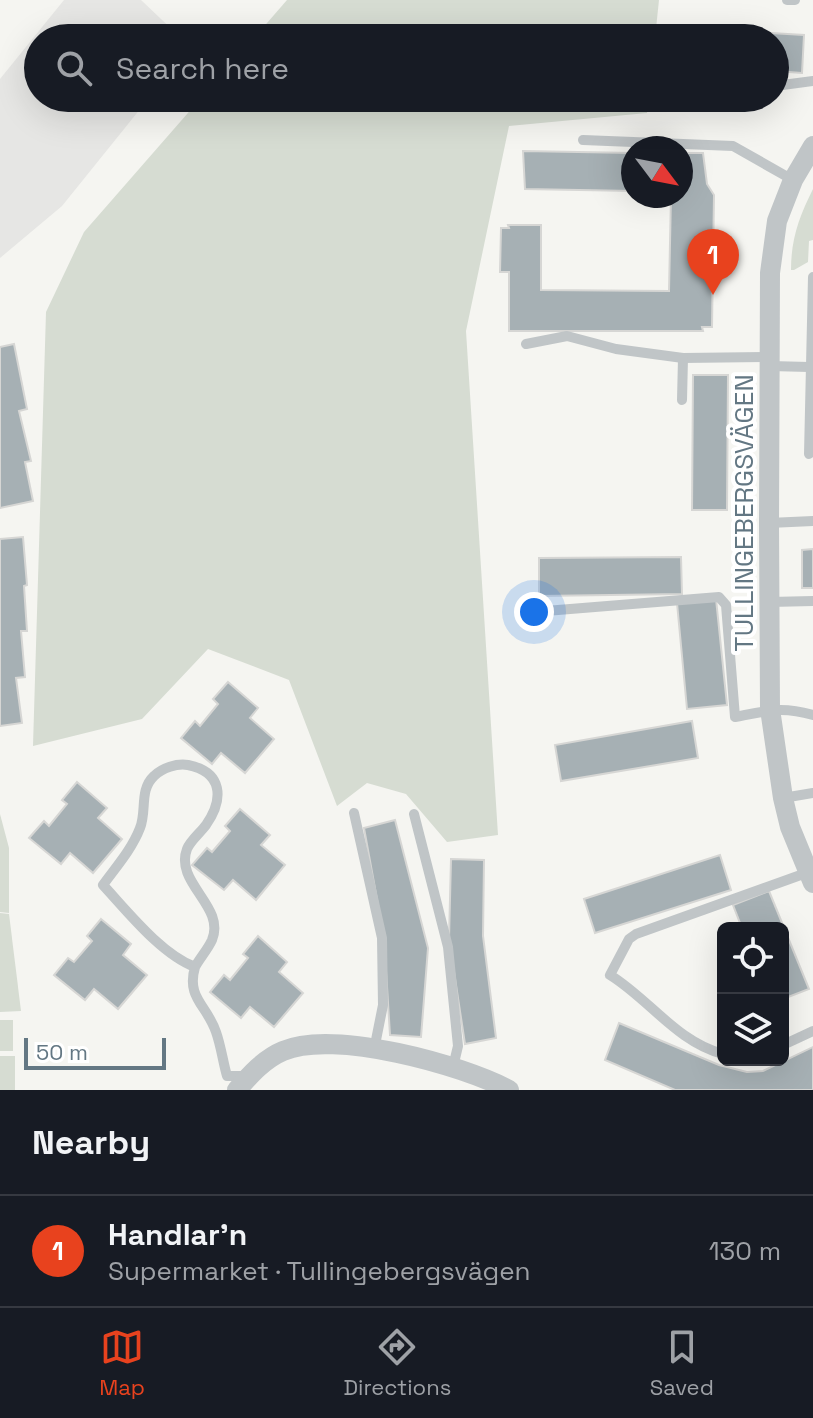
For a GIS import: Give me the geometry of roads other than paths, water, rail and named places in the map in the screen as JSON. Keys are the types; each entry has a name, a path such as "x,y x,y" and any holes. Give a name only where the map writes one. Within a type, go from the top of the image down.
{"street":[{"name":"TULLINGEBERGSVÄGEN","path":"811,878 790,827 770,709 769,523 770,273 777,221 793,180 813,146"},
{"path":"243,1083 261,1064 284,1051 304,1045 414,1054 485,1077 509,1090"}],"lane":[{"path":"787,0 795,0"},
{"path":"789,84 813,81"},
{"path":"583,140 733,146 793,180"},
{"path":"809,454 813,277"},
{"path":"526,344 567,336 616,349 683,358 809,367"},
{"path":"682,400 683,358"},
{"path":"769,523 813,521"},
{"path":"533,612 719,597 726,605 735,717 770,709 791,709 813,715"},
{"path":"770,602 813,601"},
{"path":"195,967 181,961 103,885 130,848 141,826 146,787 154,776 166,768 183,764 205,770 215,780 218,793 214,811 187,849 185,866 211,912 214,924 212,939 195,967 190,983 216,1030 227,1076 243,1083"},
{"path":"783,798 813,793"},
{"path":"354,813 382,938 383,1005 374,1050"},
{"path":"414,814 448,947 458,1046 453,1067"},
{"path":"717,1053 668,1024 630,988 610,975 629,939 636,934 811,878"},
{"path":"789,1042 813,1031"}],"place":[{"name":"Handlar'n","path":"713,295"}]}
